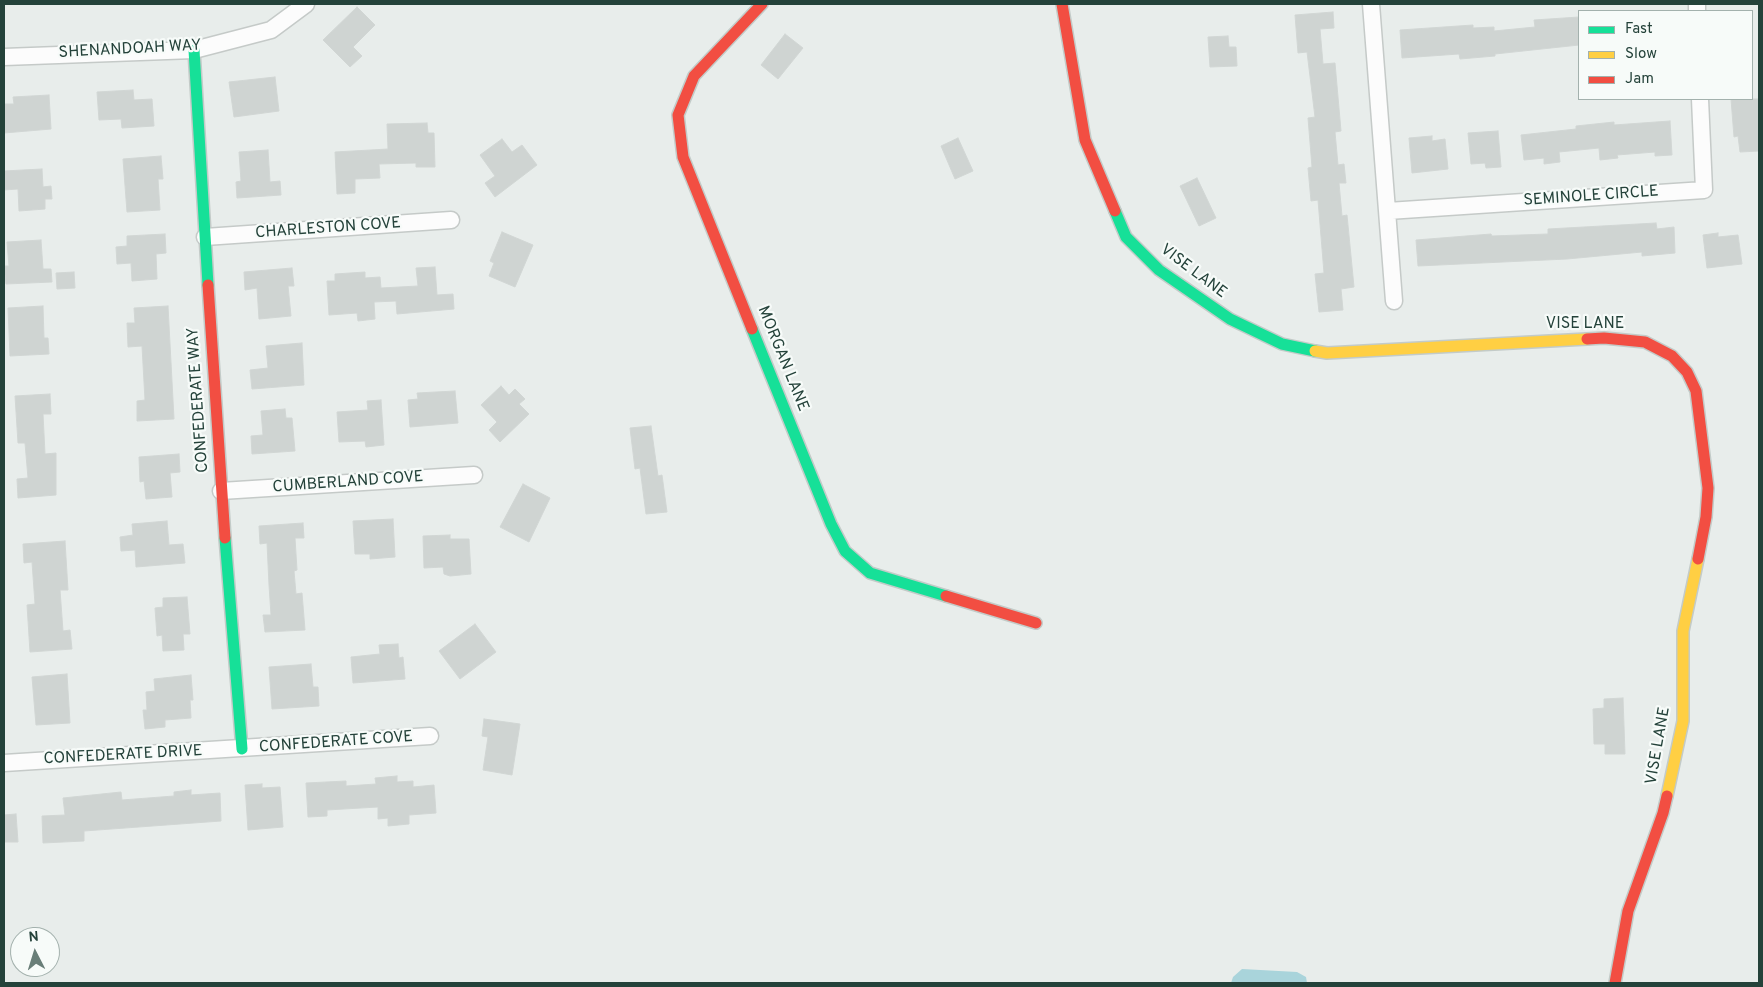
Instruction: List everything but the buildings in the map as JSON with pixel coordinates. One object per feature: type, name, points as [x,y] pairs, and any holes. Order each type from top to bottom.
[{"type":"street","name":"SHENANDOAH WAY","points":[[4,57],[194,50],[271,30],[306,4]]},
{"type":"street","name":"MORGAN LANE","points":[[762,4],[694,76],[678,115],[683,157],[831,524],[845,551],[870,573],[1036,623]]},
{"type":"street","name":"VISE LANE","points":[[1062,4],[1085,140],[1126,237],[1159,270],[1230,319],[1282,344],[1327,353],[1604,338],[1645,342],[1672,356],[1687,372],[1696,391],[1708,488],[1706,517],[1683,631],[1683,722],[1663,813],[1628,911],[1615,983]]},
{"type":"street","points":[[1372,4],[1394,301]]},
{"type":"street","name":"CONFEDERATE WAY","points":[[194,50],[221,491],[242,749]]},
{"type":"street","name":"SEMINOLE CIRCLE","points":[[1388,210],[1704,190],[1700,100]]},
{"type":"street","name":"CHARLESTON COVE","points":[[206,238],[451,220]]},
{"type":"street","name":"CUMBERLAND COVE","points":[[221,491],[474,476]]},
{"type":"street","name":"CONFEDERATE COVE","points":[[242,749],[430,736]]},
{"type":"street","name":"CONFEDERATE DRIVE","points":[[4,763],[242,749]]},
{"type":"water","points":[[1242,969],[1297,972],[1306,977],[1307,983],[1231,983],[1233,977]]},
{"type":"traffic: fast","points":[[194,50],[208,285]]},
{"type":"traffic: fast","points":[[1115,211],[1126,237],[1159,270],[1230,319],[1282,344],[1315,351]]},
{"type":"traffic: fast","points":[[752,329],[831,524],[845,551],[870,573],[946,596]]},
{"type":"traffic: fast","points":[[225,538],[242,749]]},
{"type":"traffic: slow","points":[[1315,351],[1327,353],[1587,339]]},
{"type":"traffic: slow","points":[[1667,796],[1683,721],[1683,631],[1698,559]]},
{"type":"traffic: jam","points":[[752,329],[683,157],[678,115],[694,76],[762,4]]},
{"type":"traffic: jam","points":[[1062,4],[1085,140],[1115,211]]},
{"type":"traffic: jam","points":[[208,285],[225,538]]},
{"type":"traffic: jam","points":[[1587,339],[1604,338],[1645,342],[1672,356],[1687,372],[1696,391],[1708,488],[1706,517],[1698,559]]},
{"type":"traffic: jam","points":[[946,596],[1036,623]]},
{"type":"traffic: jam","points":[[1615,983],[1628,911],[1663,813],[1667,796]]}]
